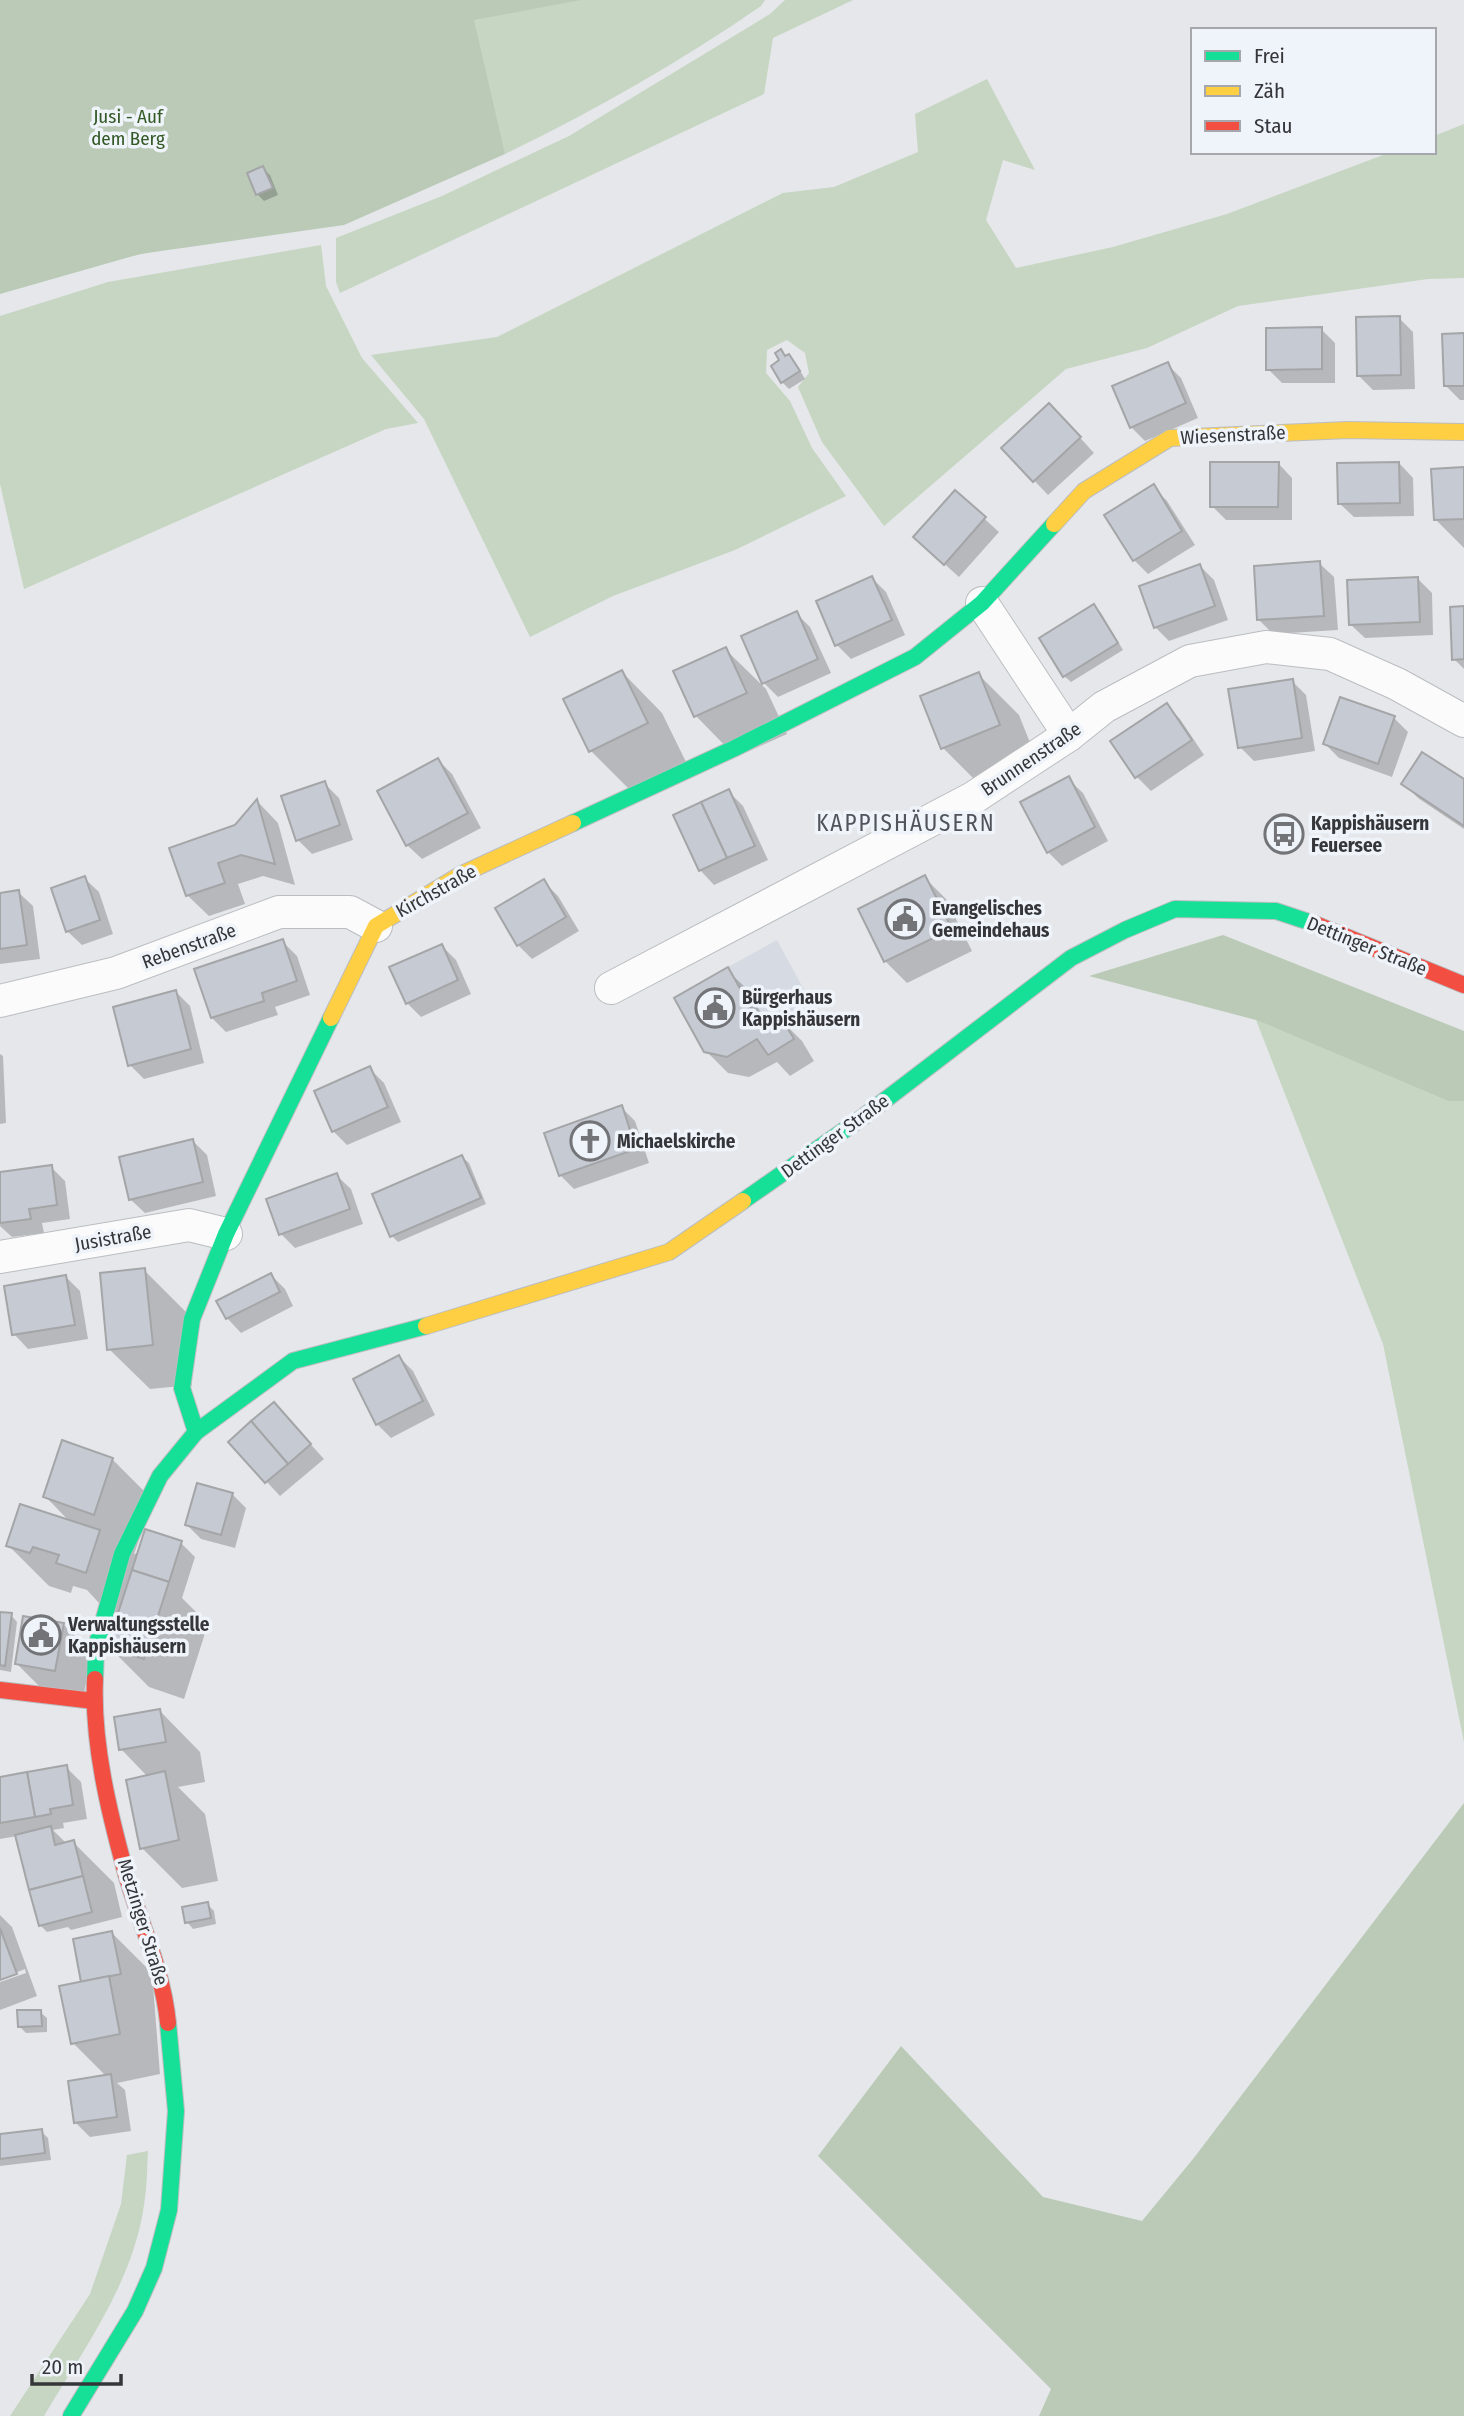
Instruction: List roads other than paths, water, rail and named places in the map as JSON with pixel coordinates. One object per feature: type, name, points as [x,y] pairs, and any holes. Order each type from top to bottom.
[{"type":"street","name":"Wiesenstraße","points":[[982,603],[1084,491],[1170,438],[1348,430],[1464,432]]},
{"type":"street","points":[[982,603],[1069,735]]},
{"type":"street","name":"Kirchstraße","points":[[196,1432],[182,1388],[192,1319],[226,1234],[376,926],[460,875],[735,748],[915,657],[982,603]]},
{"type":"street","name":"Brunnenstraße","points":[[611,988],[973,798],[1069,735],[1104,707],[1190,660],[1266,647],[1330,654],[1397,684],[1464,721]]},
{"type":"street","name":"Dettinger Straße","points":[[196,1432],[293,1361],[473,1313],[669,1252],[863,1117],[1071,958],[1125,930],[1175,909],[1276,911],[1339,932],[1464,985]]},
{"type":"street","name":"Rebenstraße","points":[[0,1001],[116,973],[279,912],[350,912],[376,926]]},
{"type":"street","name":"Jusistraße","points":[[0,1257],[189,1225],[226,1234]]},
{"type":"street","name":"Metzinger Straße","points":[[71,2416],[135,2311],[154,2268],[169,2210],[176,2111],[165,1994],[121,1850],[104,1779],[94,1701],[96,1647],[122,1553],[160,1476],[196,1432]]},
{"type":"street","points":[[0,1690],[94,1701]]},
{"type":"place","name":"Kappishäusern Feuersee","points":[[1284,834]]},
{"type":"place","name":"Evangelisches Gemeindehaus","points":[[905,919]]},
{"type":"place","name":"Bürgerhaus Kappishäusern","points":[[715,1008]]},
{"type":"place","name":"Michaelskirche","points":[[590,1141]]},
{"type":"place","name":"Verwaltungsstelle Kappishäusern","points":[[41,1635]]},
{"type":"district","name":"KAPPISHÄUSERN","points":[[906,823]]},
{"type":"park label","name":"Jusi - Auf dem Berg","points":[[128,127]]}]
